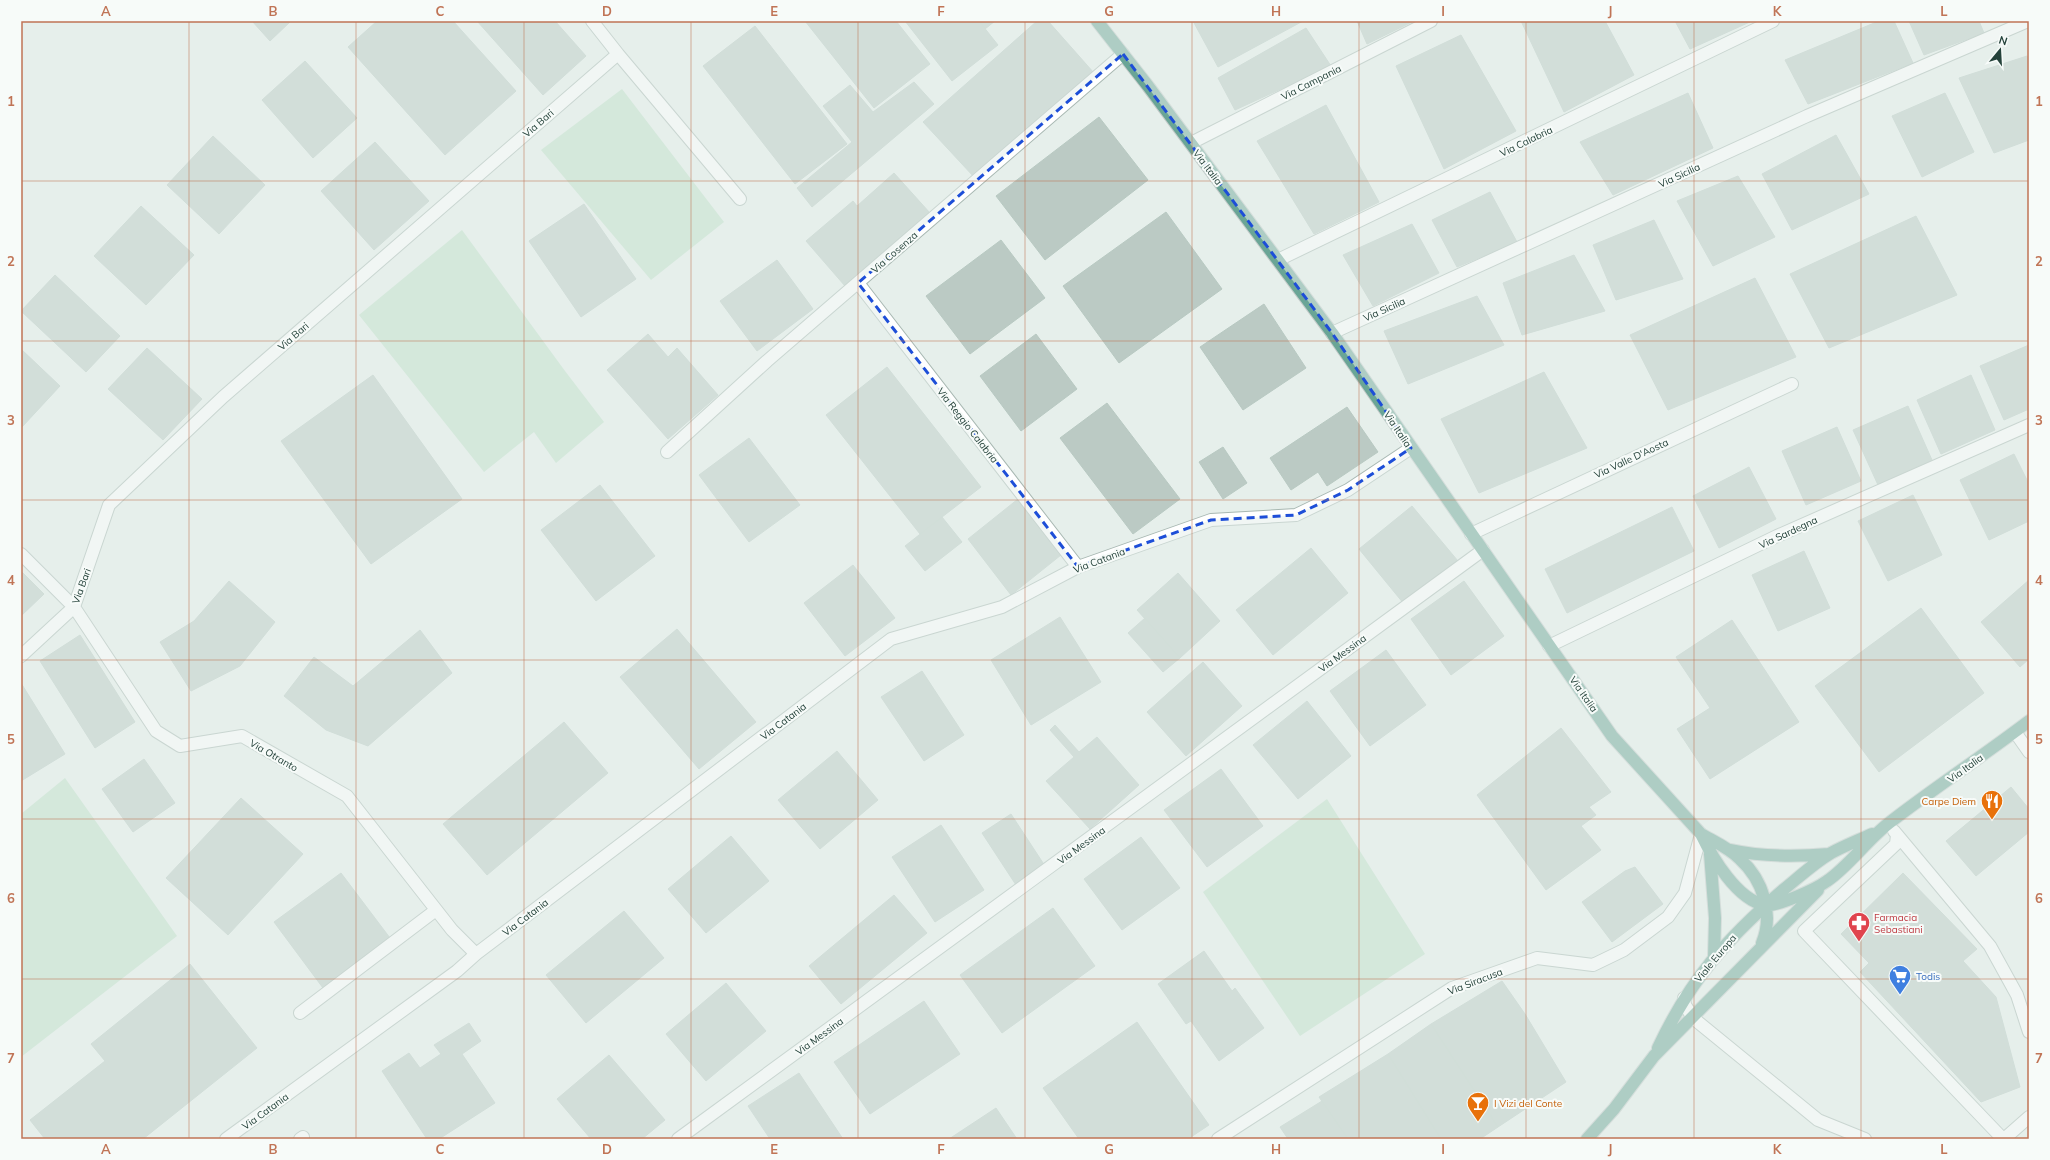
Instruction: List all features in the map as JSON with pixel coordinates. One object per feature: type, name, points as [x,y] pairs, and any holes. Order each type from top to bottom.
[{"type":"main road","name":"Via Italia","points":[[1097,21],[1191,143],[1332,333],[1612,736],[1701,834],[1710,853],[1737,888],[1751,899],[1766,905],[1807,892],[1828,881],[1885,826],[2029,721]]},
{"type":"main road","name":"Via Italia","points":[[1766,905],[1831,854],[1885,826]]},
{"type":"main road","name":"Via Italia","points":[[1701,834],[1728,849],[1741,859],[1756,878],[1766,905]]},
{"type":"main road","name":"Via Italia","points":[[1728,849],[1778,857],[1831,854]]},
{"type":"main road","name":"Via Italia","points":[[1710,853],[1715,918],[1714,956]]},
{"type":"main road","name":"Viale Europa","points":[[1587,1139],[1614,1109],[1654,1056],[1828,881]]},
{"type":"main road","name":"Viale Europa","points":[[1761,947],[1768,924],[1766,905]]},
{"type":"main road","name":"Viale Europa","points":[[1654,1056],[1672,1017],[1714,956],[1766,905]]},
{"type":"street","points":[[592,21],[740,199]]},
{"type":"street","name":"Via Campania","points":[[1191,143],[1431,21]]},
{"type":"street","name":"Via Calabria","points":[[1278,260],[1773,21]]},
{"type":"street","name":"Via Sicilia","points":[[1332,333],[1807,116],[2028,21]]},
{"type":"street","name":"Via Bari","points":[[21,656],[74,607],[109,505],[223,397],[618,54]]},
{"type":"street","name":"Via Cosenza","points":[[667,452],[767,361],[1123,54]]},
{"type":"street","name":"Via Reggio Calabria","points":[[858,283],[1078,567]]},
{"type":"street","name":"Via Valle D'Aosta","points":[[1471,534],[1792,384]]},
{"type":"street","name":"Via Sardegna","points":[[1549,646],[1777,536],[2029,425]]},
{"type":"street","name":"Via Catania","points":[[226,1139],[457,972],[476,954],[891,639],[1002,607],[1078,567],[1211,520],[1296,515],[1348,490],[1411,448]]},
{"type":"street","name":"Via Messina","points":[[678,1139],[1483,550]]},
{"type":"street","name":"Via Otranto","points":[[21,554],[74,607],[156,731],[180,746],[242,736],[347,796],[452,930],[476,954]]},
{"type":"street","points":[[2015,732],[2029,752]]},
{"type":"street","points":[[1885,826],[1896,835],[1990,946],[2017,995],[2029,1032]]},
{"type":"street","name":"Via Siracusa","points":[[1218,1139],[1452,988],[1537,958],[1593,965],[1624,950],[1668,917],[1685,893],[1701,834]]},
{"type":"street","points":[[1896,835],[1896,844],[1804,932],[2004,1139],[2029,1117]]},
{"type":"street","points":[[300,1013],[436,910]]},
{"type":"street","points":[[1684,998],[1685,1005],[1693,1018],[1818,1120],[1865,1139]]},
{"type":"highlighted area","points":[[1123,54],[1332,333],[1411,448],[1348,490],[1296,515],[1211,520],[1078,567],[858,283]]},
{"type":"green space","points":[[622,89],[724,222],[651,280],[541,150]]},
{"type":"green space","points":[[462,230],[604,422],[556,463],[534,432],[484,472],[359,315]]},
{"type":"green space","points":[[65,778],[177,936],[21,1057],[21,814]]},
{"type":"green space","points":[[1327,799],[1425,954],[1300,1036],[1203,892]]},
{"type":"building","points":[[252,21],[291,21],[270,41]]},
{"type":"building","points":[[377,21],[453,21],[516,91],[445,155],[348,47]]},
{"type":"building","points":[[477,21],[555,21],[586,56],[543,95]]},
{"type":"building","points":[[805,21],[896,21],[930,64],[874,108]]},
{"type":"building","points":[[905,21],[979,21],[998,45],[952,81]]},
{"type":"building","points":[[979,21],[995,21],[985,29]]},
{"type":"building","points":[[1037,21],[1048,21],[1094,73],[974,177],[923,122]]},
{"type":"building","points":[[1193,21],[1303,21],[1218,67]]},
{"type":"building","points":[[1357,21],[1414,21],[1367,44]]},
{"type":"building","points":[[1521,21],[1605,21],[1634,75],[1564,112]]},
{"type":"building","points":[[1675,21],[1752,21],[1690,49]]},
{"type":"building","points":[[1879,21],[1894,21],[1913,63],[1808,104],[1785,60]]},
{"type":"building","points":[[1909,21],[1979,21],[1984,33],[1924,55]]},
{"type":"building","points":[[755,26],[847,144],[795,184],[703,66]]},
{"type":"building","points":[[1306,28],[1331,66],[1235,110],[1218,78]]},
{"type":"building","points":[[1461,35],[1516,131],[1444,169],[1396,66]]},
{"type":"building","points":[[2027,56],[2029,60],[2029,140],[1994,153],[1959,78]]},
{"type":"building","points":[[305,61],[357,118],[313,158],[262,100]]},
{"type":"building","points":[[914,82],[934,104],[812,207],[797,188],[852,142],[823,106],[850,85],[873,112]]},
{"type":"building","points":[[1688,93],[1713,148],[1613,195],[1580,142]]},
{"type":"building","points":[[1945,93],[1974,152],[1922,177],[1892,116]]},
{"type":"building","points":[[1326,105],[1379,202],[1314,234],[1257,141]]},
{"type":"building","points":[[1099,117],[1148,180],[1045,260],[996,196]]},
{"type":"building","points":[[1836,135],[1869,194],[1792,230],[1762,174]]},
{"type":"building","points":[[213,136],[265,185],[219,234],[167,185]]},
{"type":"building","points":[[375,142],[429,201],[374,250],[321,191]]},
{"type":"building","points":[[894,173],[930,213],[845,286],[806,241],[853,201],[857,206]]},
{"type":"building","points":[[1738,176],[1775,237],[1713,266],[1677,201]]},
{"type":"building","points":[[1490,192],[1517,242],[1457,267],[1432,220]]},
{"type":"building","points":[[584,204],[636,279],[581,317],[529,241]]},
{"type":"building","points":[[141,206],[194,255],[146,305],[94,256]]},
{"type":"building","points":[[1166,212],[1222,289],[1119,363],[1063,286]]},
{"type":"building","points":[[1916,216],[1957,295],[1829,348],[1790,274]]},
{"type":"building","points":[[1654,220],[1683,279],[1616,300],[1593,245]]},
{"type":"building","points":[[1412,224],[1439,273],[1373,306],[1343,255]]},
{"type":"building","points":[[1001,240],[1045,298],[970,354],[926,296]]},
{"type":"building","points":[[1574,255],[1605,311],[1522,335],[1503,283]]},
{"type":"building","points":[[777,260],[813,309],[757,351],[720,301]]},
{"type":"building","points":[[55,275],[120,336],[86,372],[21,311]]},
{"type":"building","points":[[1755,278],[1796,357],[1668,410],[1630,335]]},
{"type":"building","points":[[1477,296],[1504,345],[1408,384],[1384,331]]},
{"type":"building","points":[[1264,304],[1306,368],[1243,410],[1200,347]]},
{"type":"building","points":[[648,334],[668,357],[677,348],[718,395],[668,439],[607,370]]},
{"type":"building","points":[[1036,334],[1077,389],[1021,431],[980,376]]},
{"type":"building","points":[[2029,345],[2029,409],[2004,420],[1980,366]]},
{"type":"building","points":[[147,348],[202,399],[163,440],[108,389]]},
{"type":"building","points":[[21,349],[60,386],[22,427],[21,426]]},
{"type":"building","points":[[887,367],[981,487],[920,534],[826,415]]},
{"type":"building","points":[[1544,372],[1587,448],[1479,493],[1441,419]]},
{"type":"building","points":[[373,375],[462,499],[371,564],[281,441]]},
{"type":"building","points":[[1971,375],[1995,430],[1941,454],[1917,400]]},
{"type":"building","points":[[1107,403],[1180,499],[1133,534],[1060,438]]},
{"type":"building","points":[[1908,406],[1932,460],[1878,485],[1853,430]]},
{"type":"building","points":[[1347,407],[1378,452],[1327,486],[1318,472],[1291,490],[1270,458]]},
{"type":"building","points":[[1837,427],[1861,481],[1806,505],[1782,451]]},
{"type":"building","points":[[749,438],[800,505],[749,542],[699,475]]},
{"type":"building","points":[[1223,447],[1247,483],[1223,499],[1199,462]]},
{"type":"building","points":[[2014,454],[2029,484],[2029,521],[1989,540],[1960,480]]},
{"type":"building","points":[[1749,467],[1776,519],[1719,548],[1693,496]]},
{"type":"building","points":[[600,485],[655,556],[596,601],[541,530]]},
{"type":"building","points":[[1913,495],[1942,555],[1888,581],[1858,521]]},
{"type":"building","points":[[1018,499],[1061,555],[1011,595],[968,539]]},
{"type":"building","points":[[1412,506],[1458,561],[1404,604],[1359,549]]},
{"type":"building","points":[[1672,507],[1694,551],[1567,613],[1545,569]]},
{"type":"building","points":[[942,517],[962,542],[925,571],[905,546]]},
{"type":"building","points":[[1311,548],[1348,593],[1273,655],[1236,610]]},
{"type":"building","points":[[1804,551],[1830,608],[1778,631],[1752,575]]},
{"type":"building","points":[[853,565],[895,618],[845,656],[804,603]]},
{"type":"building","points":[[21,571],[44,594],[21,616]]},
{"type":"building","points":[[1178,573],[1220,621],[1180,658],[1137,610]]},
{"type":"building","points":[[2029,580],[2029,659],[2020,667],[1981,622]]},
{"type":"building","points":[[229,581],[275,622],[240,666],[191,691],[160,642],[194,621]]},
{"type":"building","points":[[1464,581],[1504,636],[1451,675],[1411,619]]},
{"type":"building","points":[[1921,608],[1984,693],[1879,772],[1815,686]]},
{"type":"building","points":[[1060,617],[1101,682],[1031,725],[991,660]]},
{"type":"building","points":[[1145,618],[1180,658],[1163,672],[1128,633]]},
{"type":"building","points":[[1732,620],[1799,722],[1710,779],[1677,729],[1710,708],[1676,657]]},
{"type":"building","points":[[677,629],[756,722],[699,769],[620,677]]},
{"type":"building","points":[[420,630],[452,673],[368,746],[326,730],[284,696],[314,657],[353,686]]},
{"type":"building","points":[[80,635],[135,722],[95,748],[40,661]]},
{"type":"building","points":[[1386,650],[1426,705],[1370,746],[1330,691]]},
{"type":"building","points":[[1203,662],[1242,706],[1186,756],[1147,712]]},
{"type":"building","points":[[922,671],[964,735],[924,761],[881,697]]},
{"type":"building","points":[[21,683],[65,754],[21,781]]},
{"type":"building","points":[[1307,701],[1351,756],[1298,799],[1253,745]]},
{"type":"building","points":[[564,722],[608,773],[487,875],[443,824]]},
{"type":"building","points":[[1055,725],[1079,752],[1097,737],[1139,785],[1090,829],[1046,781],[1074,757],[1050,730]]},
{"type":"building","points":[[1561,728],[1611,792],[1589,807],[1596,815],[1581,826],[1601,850],[1546,890],[1477,795]]},
{"type":"building","points":[[837,751],[878,800],[820,849],[778,800]]},
{"type":"building","points":[[144,759],[175,803],[133,832],[102,789]]},
{"type":"building","points":[[1221,769],[1263,826],[1207,867],[1164,810]]},
{"type":"building","points":[[2011,787],[2029,809],[2029,832],[1976,876],[1946,841]]},
{"type":"building","points":[[241,798],[303,854],[228,935],[166,878]]},
{"type":"building","points":[[1011,814],[1045,866],[1016,885],[982,833]]},
{"type":"building","points":[[941,825],[984,890],[935,922],[892,857]]},
{"type":"building","points":[[731,836],[769,881],[706,933],[668,889]]},
{"type":"building","points":[[1141,837],[1180,888],[1122,930],[1084,879]]},
{"type":"building","points":[[1635,867],[1663,904],[1612,942],[1582,902],[1625,871]]},
{"type":"building","points":[[341,873],[390,938],[323,988],[274,922]]},
{"type":"building","points":[[1903,873],[1977,949],[1963,961],[1996,997],[2020,1087],[1981,1102],[1860,972],[1869,963],[1841,934]]},
{"type":"building","points":[[894,895],[927,933],[841,1004],[809,966]]},
{"type":"building","points":[[1053,908],[1095,966],[1002,1033],[960,975]]},
{"type":"building","points":[[624,911],[664,958],[586,1023],[546,975]]},
{"type":"building","points":[[1204,951],[1232,991],[1235,988],[1264,1028],[1219,1061],[1191,1021],[1186,1024],[1158,984]]},
{"type":"building","points":[[190,964],[257,1048],[143,1139],[45,1139],[30,1120],[105,1061],[91,1044]]},
{"type":"building","points":[[1502,981],[1525,1014],[1566,1082],[1498,1127],[1431,1024]]},
{"type":"building","points":[[726,983],[766,1031],[706,1081],[666,1034]]},
{"type":"building","points":[[924,1001],[960,1054],[870,1114],[834,1062]]},
{"type":"building","points":[[1137,1022],[1209,1125],[1188,1139],[1079,1139],[1043,1088]]},
{"type":"building","points":[[469,1023],[481,1041],[462,1054],[495,1103],[439,1139],[427,1139],[382,1071],[409,1053],[420,1068],[441,1054],[434,1045]]},
{"type":"building","points":[[1431,1024],[1498,1127],[1480,1139],[1441,1139],[1388,1054]]},
{"type":"building","points":[[1388,1054],[1441,1139],[1348,1139],[1319,1097]]},
{"type":"building","points":[[609,1055],[665,1120],[642,1139],[591,1139],[557,1099]]},
{"type":"building","points":[[799,1073],[843,1139],[770,1139],[748,1106]]},
{"type":"building","points":[[1322,1101],[1348,1139],[1288,1139],[1280,1127]]},
{"type":"building","points":[[996,1108],[1017,1139],[949,1139]]},
{"type":"place","name":"Carpe Diem","points":[[1992,820]]},
{"type":"place","name":"Farmacia Sebastiani","points":[[1859,942]]},
{"type":"place","name":"Todis","points":[[1900,996]]},
{"type":"place","name":"I Vizi del Conte","points":[[1478,1122]]}]
